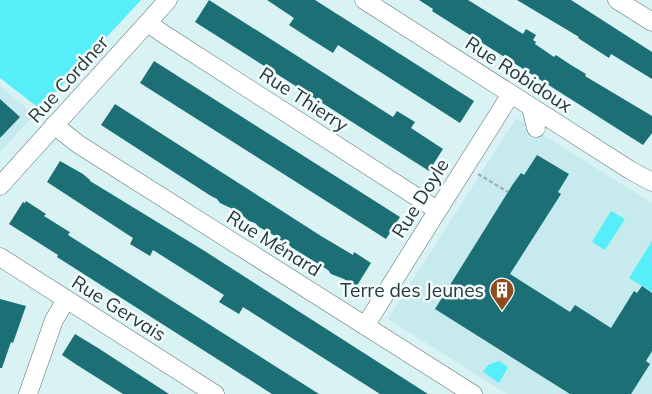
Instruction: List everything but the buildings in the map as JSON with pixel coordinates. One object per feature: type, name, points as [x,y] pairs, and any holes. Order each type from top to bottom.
[{"type":"street","name":"Rue Cordner","points":[[0,186],[168,0]]},
{"type":"street","name":"Rue Robidoux","points":[[364,0],[531,107],[651,180]]},
{"type":"street","points":[[617,0],[652,22]]},
{"type":"street","name":"Rue Thierry","points":[[148,23],[170,39],[438,210]]},
{"type":"street","name":"Rue Doyle","points":[[365,326],[511,94]]},
{"type":"street","points":[[531,107],[536,128]]},
{"type":"street","name":"Rue Ménard","points":[[54,125],[78,144],[473,394]]},
{"type":"street","name":"Rue Gervais","points":[[0,257],[215,394]]},
{"type":"street","points":[[28,394],[56,314],[66,300]]},
{"type":"path","points":[[477,173],[508,192]]},
{"type":"shaded area","points":[[0,0],[141,0],[40,109],[0,78]]},
{"type":"shaded area","points":[[0,85],[34,115],[0,152]]},
{"type":"shaded area","points":[[516,118],[652,203],[652,394],[507,394],[388,319]]},
{"type":"shaded area","points":[[611,211],[625,219],[605,250],[592,242]]},
{"type":"shaded area","points":[[652,241],[652,292],[629,278]]},
{"type":"shaded area","points":[[499,361],[508,367],[499,383],[483,372],[488,365]]},
{"type":"place","name":"Terre des Jeunes","points":[[502,311]]}]
